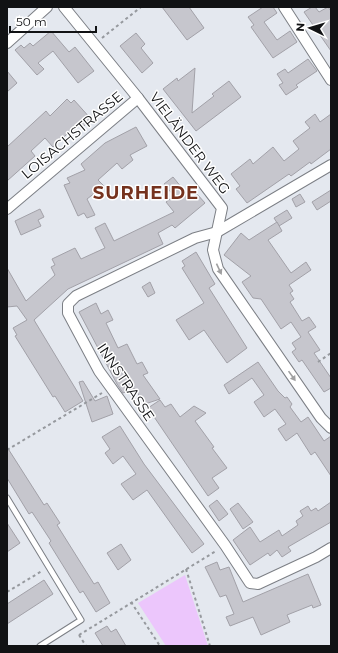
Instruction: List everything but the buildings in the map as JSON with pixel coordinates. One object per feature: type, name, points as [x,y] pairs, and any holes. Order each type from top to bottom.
[{"type":"street","points":[[7,43],[47,7]]},
{"type":"street","name":"VIELÄNDER WEG","points":[[64,7],[138,98],[222,208],[213,250],[218,270],[321,418],[331,428]]},
{"type":"street","points":[[284,7],[331,80]]},
{"type":"street","name":"LOISACHSTRASSE","points":[[7,209],[138,98]]},
{"type":"street","name":"INNSTRASSE","points":[[331,165],[217,232],[188,241],[76,296],[68,304],[68,313],[99,371],[225,545],[250,583],[258,584],[316,557],[331,548]]},
{"type":"lane","points":[[7,498],[81,620],[40,646]]},
{"type":"path","points":[[95,44],[141,7]]},
{"type":"path","points":[[318,362],[331,353]]},
{"type":"path","points":[[7,450],[111,388]]},
{"type":"path","points":[[79,635],[225,545]]},
{"type":"path","points":[[7,592],[49,566]]},
{"type":"path","points":[[186,569],[210,646]]},
{"type":"path","points":[[132,602],[160,646]]},
{"type":"path","points":[[72,625],[86,646]]},
{"type":"shaded area","points":[[185,575],[208,646],[166,646],[138,603]]},
{"type":"district","name":"SURHEIDE","points":[[146,193]]}]
